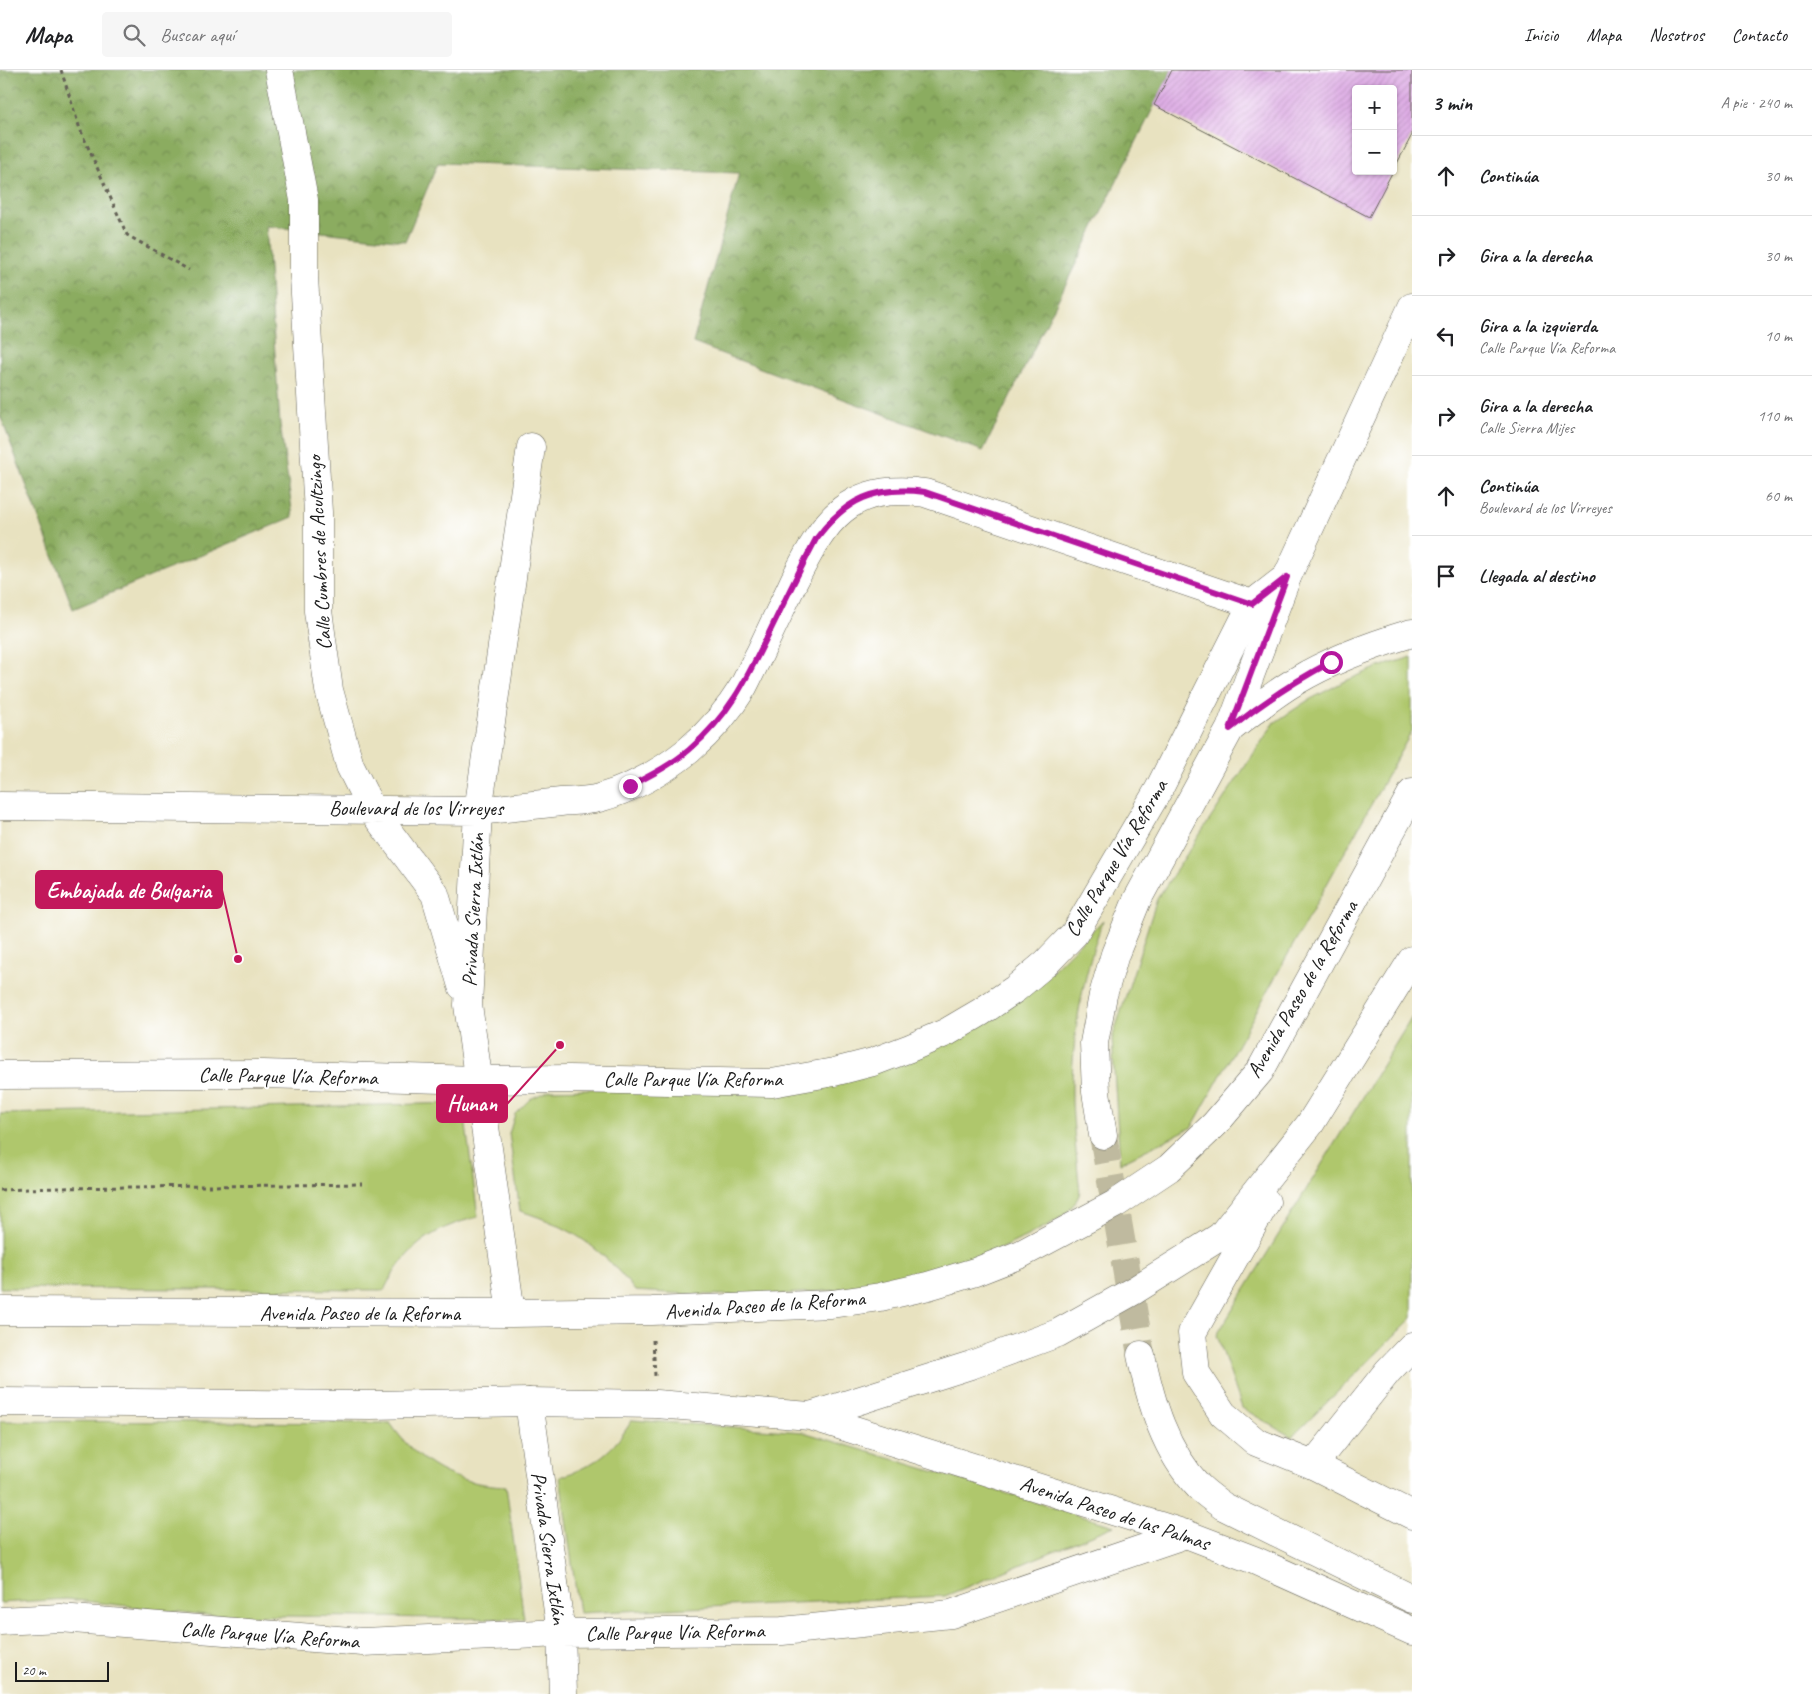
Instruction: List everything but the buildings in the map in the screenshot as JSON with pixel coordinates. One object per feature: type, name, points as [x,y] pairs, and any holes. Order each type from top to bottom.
[{"type":"street","name":"Calle Cumbres de Acultzingo","points":[[280,70],[304,200],[304,277],[318,512],[318,611],[329,690],[350,766],[372,810],[435,894],[468,1005]]},
{"type":"street","points":[[1103,1135],[1096,1092],[1094,1043],[1103,995],[1115,954],[1137,900],[1230,729],[1287,577],[1412,307]]},
{"type":"street","name":"Privada Sierra Ixtlán","points":[[510,1313],[468,1005],[478,811],[531,447]]},
{"type":"street","name":"Boulevard de los Virreyes","points":[[0,806],[478,811],[598,798],[630,786],[661,770],[688,750],[709,731],[727,710],[743,686],[803,564],[816,539],[828,522],[843,509],[867,496],[881,492],[903,490],[925,492],[1252,604]]},
{"type":"street","name":"Calle Parque Vía Reforma","points":[[0,1075],[263,1074],[478,1080],[569,1079],[772,1083],[834,1072],[873,1062],[910,1048],[938,1036],[982,1012],[1015,989],[1074,934],[1159,789],[1252,604],[1287,577]]},
{"type":"street","points":[[1230,729],[1261,704],[1295,681],[1331,662],[1368,647],[1412,634]]},
{"type":"street","name":"Avenida Paseo de la Reforma","points":[[0,1311],[652,1312],[831,1304],[880,1297],[928,1286],[975,1272],[1021,1254],[1115,1204],[1169,1168],[1215,1124],[1260,1070],[1412,793]]},
{"type":"street","points":[[1412,960],[1310,1124],[1192,1333],[1196,1374],[1223,1414],[1256,1442],[1312,1465],[1412,1516]]},
{"type":"street","points":[[0,1402],[371,1405],[529,1402],[656,1404],[810,1416],[971,1365],[1058,1333],[1136,1290],[1221,1236],[1310,1124]]},
{"type":"street","points":[[1312,1465],[1388,1371],[1412,1346]]},
{"type":"street","points":[[1141,1355],[1149,1393],[1162,1430],[1183,1468],[1200,1488],[1223,1506],[1412,1599]]},
{"type":"street","name":"Privada Sierra Ixtlán","points":[[529,1402],[560,1634],[563,1694]]},
{"type":"street","name":"Avenida Paseo de las Palmas","points":[[810,1416],[1186,1534],[1254,1560],[1412,1632]]},
{"type":"street","name":"Calle Parque Vía Reforma","points":[[0,1621],[60,1618],[363,1642],[560,1634],[782,1631],[951,1614],[1186,1534]]},
{"type":"path","points":[[61,70],[80,129],[127,235],[189,270]]},
{"type":"path","points":[[0,1190],[66,1187],[362,1184]]},
{"type":"path","points":[[652,1312],[656,1404]]},
{"type":"green space","points":[[0,70],[1172,70],[983,451],[693,343],[739,173],[438,163],[405,241],[266,226],[280,424],[293,517],[73,609],[0,415]]},
{"type":"green space","points":[[1412,657],[1412,731],[1192,1127],[1120,1163],[1112,1039],[1157,899],[1274,723],[1307,701],[1341,683],[1376,668]]},
{"type":"green space","points":[[1103,920],[1089,964],[1079,1009],[1073,1054],[1072,1101],[1080,1193],[1075,1203],[1063,1215],[1027,1236],[993,1252],[957,1265],[883,1283],[846,1289],[808,1292],[733,1295],[684,1294],[635,1291],[611,1263],[585,1241],[555,1224],[520,1211],[509,1134],[515,1114],[530,1099],[550,1090],[836,1083],[1052,971]]},
{"type":"green space","points":[[1412,1017],[1412,1318],[1292,1437],[1242,1408],[1217,1335]]},
{"type":"green space","points":[[463,1103],[478,1217],[447,1227],[422,1242],[402,1262],[384,1290],[0,1288],[0,1114]]},
{"type":"green space","points":[[632,1420],[803,1432],[1114,1526],[945,1596],[579,1613],[560,1477],[583,1468],[602,1456],[618,1440]]},
{"type":"green space","points":[[0,1421],[390,1423],[413,1451],[440,1470],[454,1477],[470,1481],[506,1486],[524,1619],[206,1615],[67,1599],[0,1603]]},
{"type":"tunnel","points":[[1103,1135],[1141,1355]]},
{"type":"place","name":"Embajada de Bulgaria","points":[[238,959]]},
{"type":"place","name":"Hunan","points":[[560,1045]]},
{"type":"route","points":[[630,786],[661,770],[688,750],[709,731],[727,710],[743,686],[803,564],[816,539],[828,522],[843,509],[860,499],[881,492],[903,490],[925,492],[1252,604],[1287,577],[1230,729],[1261,704],[1295,681],[1331,662]]}]
